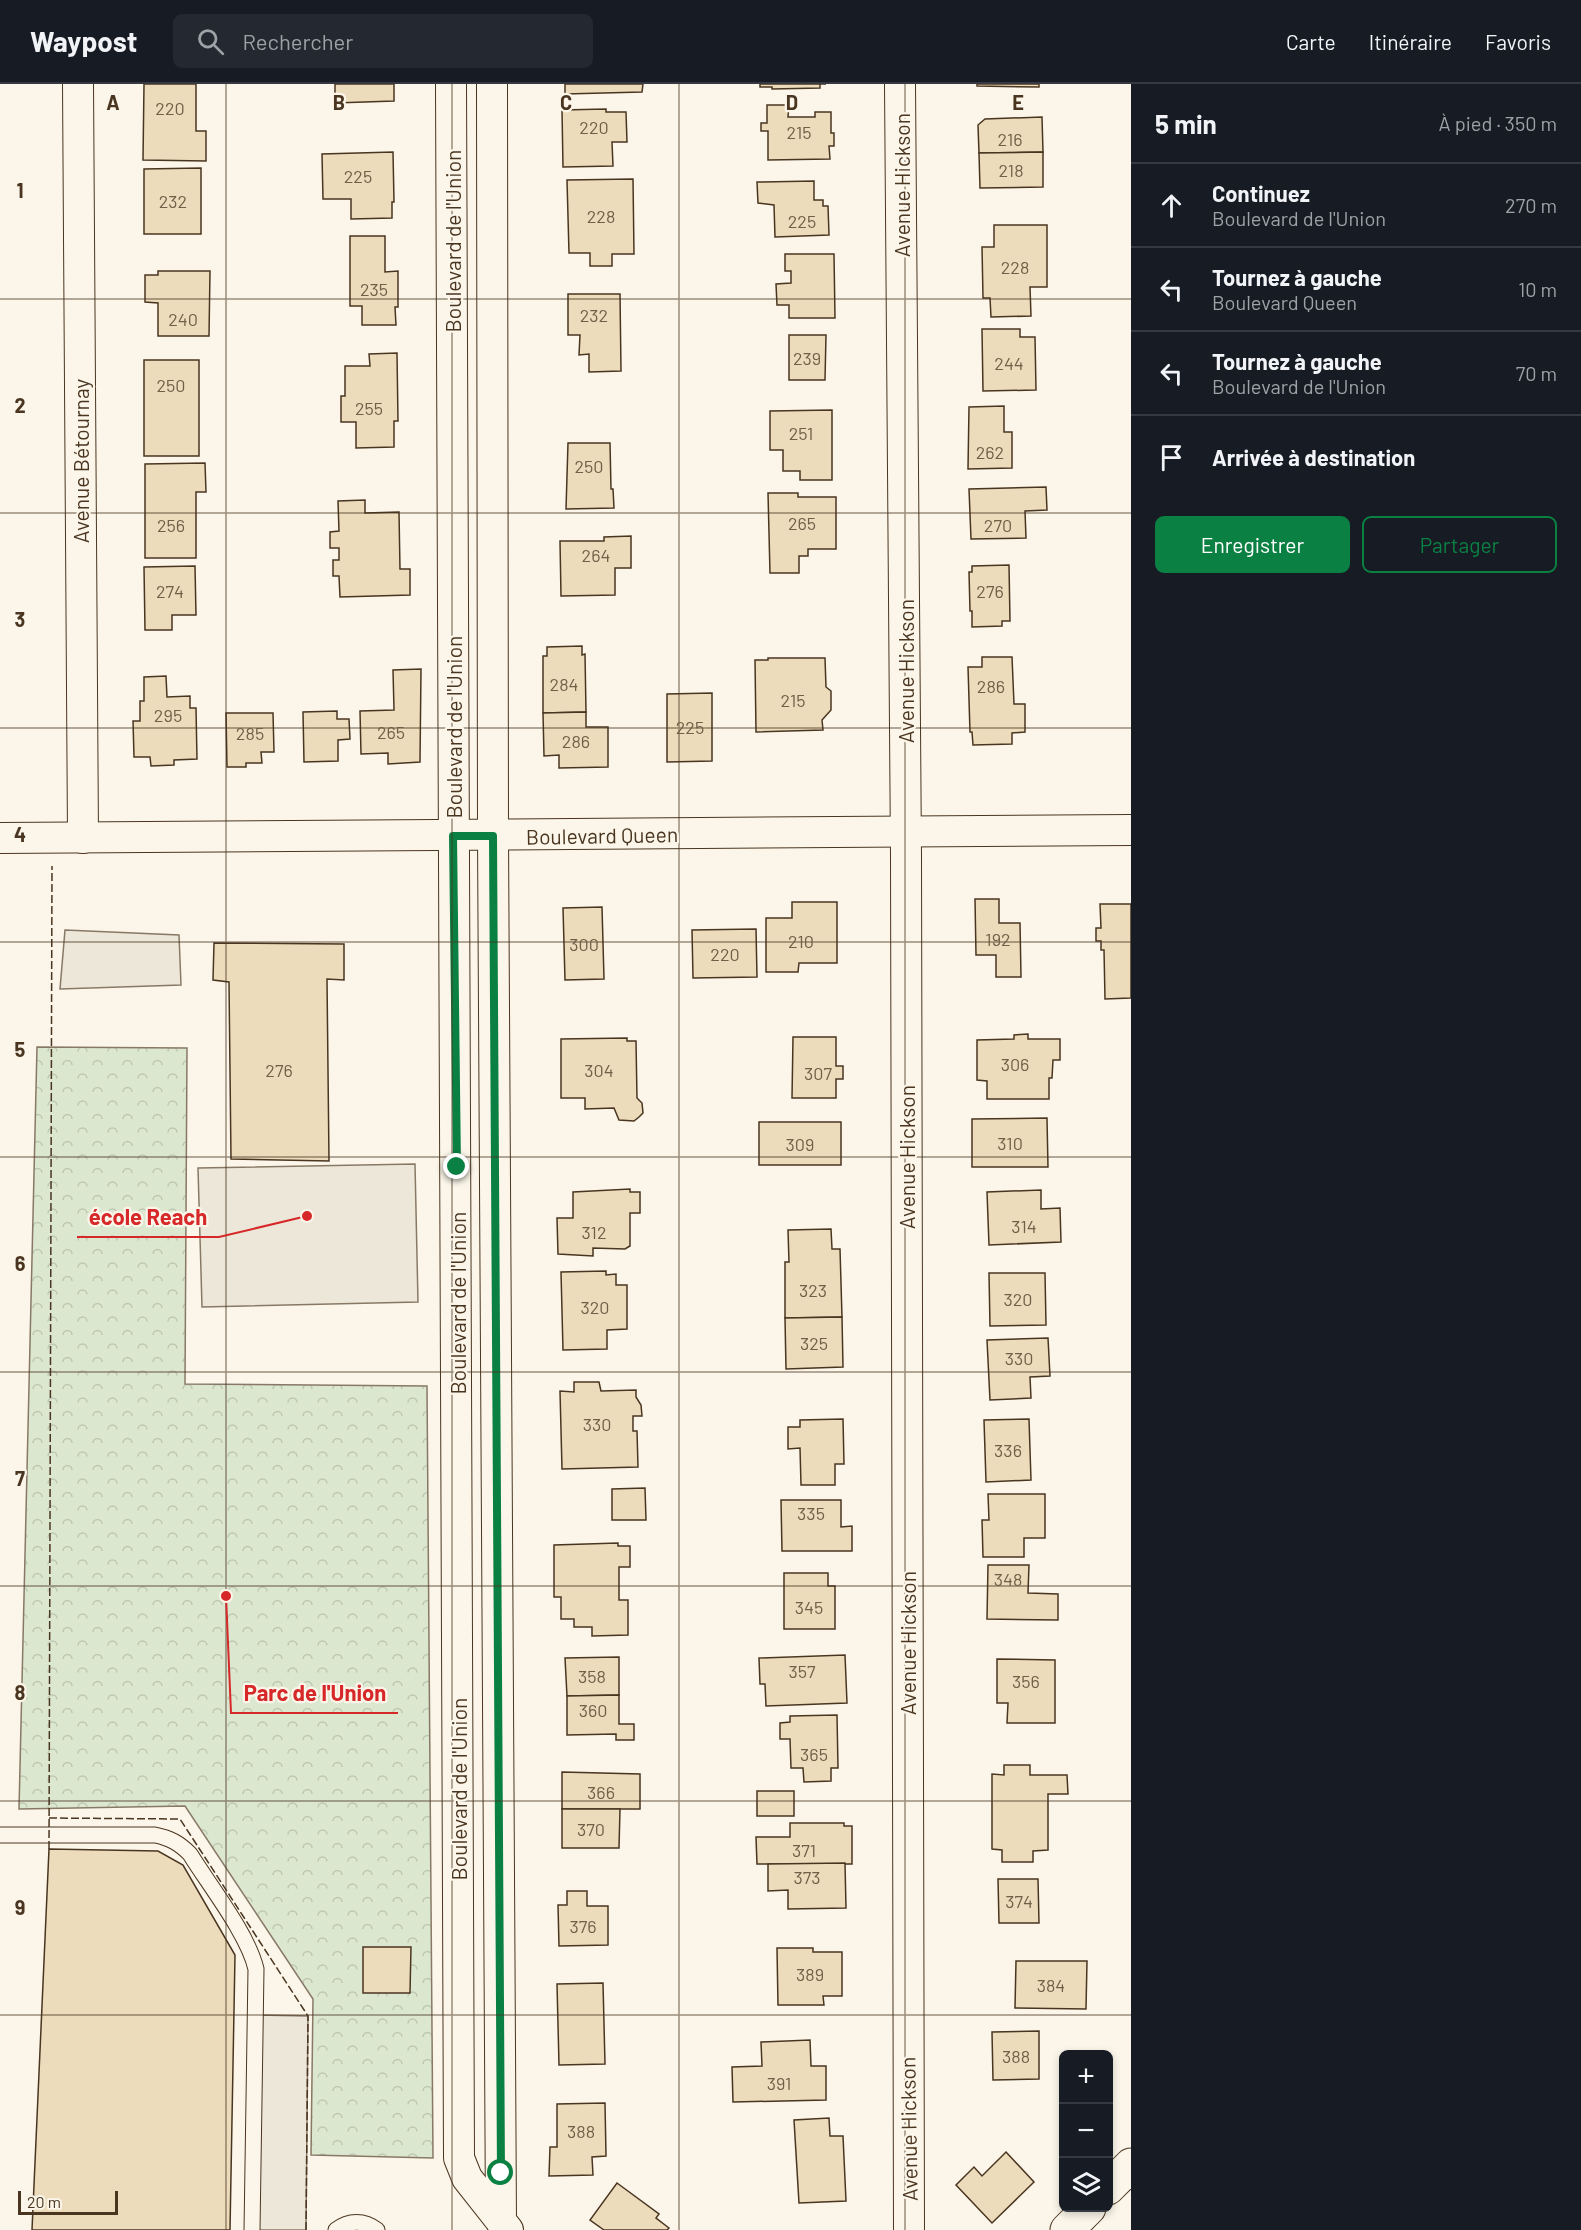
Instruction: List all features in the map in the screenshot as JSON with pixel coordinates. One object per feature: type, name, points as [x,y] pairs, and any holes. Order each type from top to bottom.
[{"type":"street","name":"Avenue Bétournay","points":[[78,84],[83,838]]},
{"type":"street","name":"Boulevard de l'Union","points":[[451,84],[453,836],[457,1167],[459,2158],[467,2178],[505,2226]]},
{"type":"street","name":"Boulevard de l'Union","points":[[492,84],[493,836],[505,2226]]},
{"type":"street","name":"Avenue Hickson","points":[[900,84],[906,832],[909,2230]]},
{"type":"street","name":"Boulevard Queen","points":[[0,838],[1131,830]]},
{"type":"street","points":[[1113,2182],[1131,2165]]},
{"type":"street","points":[[1067,2230],[1085,2212]]},
{"type":"lane","points":[[0,1835],[155,1835],[169,1838],[180,1844],[196,1863],[244,1940],[253,1956],[256,1969],[252,2230]]},
{"type":"lane","points":[[336,2230],[344,2224],[353,2222],[369,2224],[377,2230]]},
{"type":"green space","points":[[37,1047],[187,1048],[185,1384],[427,1386],[433,2158],[311,2155],[313,1999],[185,1806],[19,1809]]},
{"type":"shaded area","points":[[65,930],[179,935],[181,985],[60,989]]},
{"type":"shaded area","points":[[415,1164],[418,1302],[202,1307],[198,1168]]},
{"type":"shaded area","points":[[257,2015],[308,2016],[306,2230],[252,2230]]},
{"type":"building","points":[[144,84],[196,84],[196,131],[206,131],[206,161],[143,160]]},
{"type":"building","points":[[335,84],[394,84],[394,101],[335,103]]},
{"type":"building","points":[[565,84],[643,84],[642,92],[565,94]]},
{"type":"building","points":[[760,84],[820,84],[820,88],[772,89],[772,87],[760,87]]},
{"type":"building","points":[[977,84],[1039,84],[1039,87],[977,86]]},
{"type":"building","points":[[767,105],[789,105],[788,117],[815,117],[815,112],[831,112],[831,133],[834,133],[834,146],[829,146],[830,159],[768,160],[768,131],[761,131],[761,123],[767,123]]},
{"type":"building","points":[[606,109],[606,112],[626,112],[627,142],[612,142],[613,166],[563,167],[562,110]]},
{"type":"building","points":[[1042,117],[1043,152],[979,153],[978,125],[985,119]]},
{"type":"building","points":[[393,152],[392,218],[351,219],[351,199],[323,199],[322,154]]},
{"type":"building","points":[[1043,152],[1043,187],[980,188],[979,153]]},
{"type":"building","points":[[201,168],[201,234],[144,234],[144,169]]},
{"type":"building","points":[[633,179],[634,254],[612,254],[612,266],[590,266],[590,253],[569,253],[567,180]]},
{"type":"building","points":[[814,181],[814,200],[823,200],[823,206],[828,206],[829,235],[775,237],[774,205],[758,203],[757,182]]},
{"type":"building","points":[[994,225],[1047,225],[1047,287],[1030,287],[1031,316],[991,317],[990,298],[983,298],[982,247],[994,247]]},
{"type":"building","points":[[350,236],[385,236],[385,272],[398,271],[396,325],[362,325],[362,306],[350,306]]},
{"type":"building","points":[[785,254],[834,254],[835,318],[789,318],[789,305],[777,305],[776,284],[791,283],[791,271],[785,271]]},
{"type":"building","points":[[158,271],[210,271],[209,336],[158,336],[158,303],[145,302],[145,275],[158,275]]},
{"type":"building","points":[[568,294],[620,294],[621,371],[589,372],[589,354],[579,355],[580,335],[568,335]]},
{"type":"building","points":[[982,329],[1020,329],[1020,337],[1035,337],[1036,390],[983,391]]},
{"type":"building","points":[[789,335],[826,335],[825,380],[789,380]]},
{"type":"building","points":[[397,353],[398,421],[394,421],[394,447],[356,448],[356,422],[341,422],[341,396],[345,396],[345,366],[370,366],[369,354]]},
{"type":"building","points":[[144,360],[199,360],[199,456],[144,456]]},
{"type":"building","points":[[1004,406],[1004,432],[1012,432],[1012,468],[968,469],[969,407]]},
{"type":"building","points":[[832,410],[832,480],[800,480],[800,471],[783,471],[783,450],[770,450],[770,411]]},
{"type":"building","points":[[568,443],[610,443],[611,489],[613,489],[614,508],[566,509]]},
{"type":"building","points":[[205,463],[206,492],[196,492],[196,558],[145,558],[145,464]]},
{"type":"building","points":[[1046,487],[1047,510],[1025,511],[1026,538],[971,539],[969,489]]},
{"type":"building","points":[[768,493],[798,493],[798,497],[836,497],[836,549],[808,549],[808,556],[799,556],[799,573],[770,573]]},
{"type":"building","points":[[365,500],[365,513],[399,512],[400,569],[410,569],[410,595],[340,597],[339,576],[333,576],[333,560],[339,560],[339,548],[330,548],[330,532],[339,531],[338,501]]},
{"type":"building","points":[[631,536],[631,568],[615,568],[615,595],[561,596],[560,541],[604,541],[604,537]]},
{"type":"building","points":[[1009,565],[1010,621],[1002,621],[1002,626],[972,627],[969,572],[972,572],[972,566]]},
{"type":"building","points":[[195,566],[196,615],[172,615],[172,630],[145,630],[144,567]]},
{"type":"building","points":[[582,646],[582,655],[585,654],[586,712],[543,713],[543,656],[547,656],[547,647]]},
{"type":"building","points":[[982,657],[1012,657],[1014,704],[1025,704],[1025,732],[1012,733],[1012,744],[973,745],[972,732],[970,732],[968,667],[982,667]]},
{"type":"building","points":[[768,658],[825,658],[826,687],[831,691],[831,710],[822,720],[823,730],[756,732],[755,660],[768,660]]},
{"type":"building","points":[[421,669],[420,762],[388,764],[388,753],[361,754],[360,711],[394,710],[393,670]]},
{"type":"building","points":[[166,676],[167,697],[190,696],[190,708],[196,708],[197,759],[174,760],[174,765],[151,766],[150,757],[134,757],[133,721],[140,721],[140,701],[144,701],[144,677]]},
{"type":"building","points":[[712,693],[712,761],[667,762],[667,694]]},
{"type":"building","points":[[337,711],[337,719],[349,719],[350,739],[338,740],[338,761],[304,762],[303,712]]},
{"type":"building","points":[[586,712],[586,727],[608,727],[608,767],[559,768],[559,755],[544,756],[543,713]]},
{"type":"building","points":[[226,713],[273,713],[274,752],[261,752],[262,763],[246,763],[246,767],[227,767]]},
{"type":"building","points":[[975,899],[999,899],[999,923],[1020,923],[1021,977],[996,977],[996,955],[976,955]]},
{"type":"building","points":[[792,902],[837,902],[837,963],[799,963],[798,972],[766,972],[766,918],[792,918]]},
{"type":"building","points":[[1100,904],[1131,904],[1131,998],[1105,999],[1104,950],[1101,950],[1101,941],[1096,941],[1096,928],[1101,928]]},
{"type":"building","points":[[602,907],[604,979],[565,980],[563,908]]},
{"type":"building","points":[[756,929],[757,977],[693,978],[692,930]]},
{"type":"building","points":[[214,943],[344,944],[344,980],[327,979],[329,1161],[231,1159],[229,982],[213,980]]},
{"type":"building","points":[[1028,1034],[1028,1039],[1060,1039],[1060,1060],[1053,1060],[1052,1078],[1049,1078],[1049,1099],[987,1099],[987,1081],[977,1080],[977,1040],[1014,1039],[1014,1035]]},
{"type":"building","points":[[793,1037],[836,1037],[836,1066],[843,1066],[843,1079],[836,1079],[836,1098],[792,1098]]},
{"type":"building","points":[[627,1038],[627,1041],[636,1041],[637,1098],[642,1103],[643,1113],[639,1117],[634,1121],[619,1120],[614,1108],[585,1109],[585,1098],[561,1098],[561,1039]]},
{"type":"building","points":[[1047,1118],[1048,1167],[972,1167],[972,1119]]},
{"type":"building","points":[[759,1122],[841,1122],[841,1165],[759,1165]]},
{"type":"building","points":[[630,1189],[630,1192],[640,1192],[640,1213],[630,1213],[630,1246],[625,1249],[593,1248],[593,1256],[558,1254],[557,1218],[573,1218],[573,1192]]},
{"type":"building","points":[[1041,1190],[1041,1209],[1060,1208],[1061,1242],[989,1245],[987,1192]]},
{"type":"building","points":[[831,1229],[832,1249],[840,1249],[842,1317],[785,1318],[785,1262],[789,1262],[788,1230]]},
{"type":"building","points":[[606,1271],[606,1275],[616,1274],[616,1285],[627,1285],[627,1329],[607,1330],[607,1349],[563,1350],[561,1272]]},
{"type":"building","points":[[989,1273],[1045,1273],[1046,1325],[990,1326]]},
{"type":"building","points":[[842,1317],[843,1367],[786,1369],[785,1318]]},
{"type":"building","points":[[1048,1338],[1050,1376],[1030,1377],[1031,1398],[990,1400],[987,1340]]},
{"type":"building","points":[[574,1382],[599,1382],[601,1391],[636,1390],[642,1416],[633,1416],[633,1431],[637,1431],[638,1467],[562,1469],[560,1391],[574,1392]]},
{"type":"building","points":[[843,1419],[844,1464],[835,1464],[835,1485],[801,1485],[800,1448],[788,1449],[788,1427],[800,1427],[800,1420]]},
{"type":"building","points":[[1029,1419],[1031,1480],[986,1482],[984,1420]]},
{"type":"building","points":[[645,1488],[646,1520],[612,1520],[612,1489]]},
{"type":"building","points":[[988,1494],[1045,1494],[1045,1538],[1024,1538],[1024,1557],[983,1557],[982,1520],[989,1520]]},
{"type":"building","points":[[781,1500],[841,1500],[841,1527],[852,1526],[852,1551],[782,1551]]},
{"type":"building","points":[[618,1543],[618,1546],[630,1546],[630,1567],[619,1567],[619,1600],[628,1600],[628,1635],[592,1636],[592,1627],[574,1627],[574,1619],[561,1619],[561,1597],[554,1597],[554,1545]]},
{"type":"building","points":[[988,1565],[1029,1565],[1028,1593],[1058,1594],[1058,1620],[987,1619]]},
{"type":"building","points":[[784,1573],[828,1573],[828,1586],[835,1586],[835,1629],[784,1629]]},
{"type":"building","points":[[845,1655],[847,1703],[766,1706],[765,1684],[760,1684],[759,1658]]},
{"type":"building","points":[[619,1657],[619,1695],[567,1696],[565,1658]]},
{"type":"building","points":[[997,1659],[1055,1660],[1055,1723],[1007,1723],[1008,1703],[997,1703]]},
{"type":"building","points":[[619,1695],[619,1724],[634,1724],[634,1740],[616,1740],[616,1734],[567,1735],[567,1696]]},
{"type":"building","points":[[837,1715],[838,1768],[831,1768],[831,1781],[804,1782],[803,1768],[791,1768],[790,1739],[780,1739],[780,1723],[790,1722],[790,1716]]},
{"type":"building","points":[[1004,1765],[1030,1765],[1030,1775],[1067,1775],[1068,1794],[1048,1794],[1048,1850],[1033,1851],[1033,1862],[1002,1862],[1002,1850],[992,1849],[992,1774],[1004,1775]]},
{"type":"building","points":[[562,1772],[640,1774],[640,1809],[562,1809]]},
{"type":"building","points":[[757,1791],[794,1791],[794,1816],[757,1816]]},
{"type":"building","points":[[562,1809],[620,1809],[619,1848],[562,1848]]},
{"type":"building","points":[[790,1823],[844,1823],[844,1826],[852,1826],[852,1864],[757,1864],[756,1837],[790,1837]]},
{"type":"building","points":[[49,1849],[158,1851],[183,1865],[235,1955],[230,2230],[32,2230]]},
{"type":"building","points":[[845,1863],[846,1908],[788,1909],[788,1890],[768,1891],[768,1864]]},
{"type":"building","points":[[998,1879],[1038,1879],[1039,1923],[999,1923]]},
{"type":"building","points":[[567,1891],[587,1891],[587,1906],[608,1906],[608,1945],[559,1946],[558,1905],[567,1905]]},
{"type":"building","points":[[363,1947],[411,1947],[410,1993],[363,1993]]},
{"type":"building","points":[[777,1948],[813,1948],[813,1952],[842,1952],[842,1996],[823,1996],[824,2005],[778,2005]]},
{"type":"building","points":[[1016,1961],[1087,1961],[1086,2009],[1015,2008]]},
{"type":"building","points":[[603,1983],[605,2064],[559,2065],[557,1984]]},
{"type":"building","points":[[1039,2031],[1039,2079],[993,2080],[992,2032]]},
{"type":"building","points":[[810,2040],[811,2066],[826,2066],[826,2100],[733,2102],[732,2067],[762,2066],[761,2042]]},
{"type":"building","points":[[605,2103],[606,2156],[592,2157],[593,2175],[549,2176],[550,2147],[557,2147],[557,2104]]},
{"type":"building","points":[[829,2118],[830,2136],[843,2136],[846,2201],[799,2203],[794,2120]]},
{"type":"building","points":[[1006,2152],[1034,2182],[992,2223],[956,2185],[974,2167],[982,2176]]},
{"type":"building","points":[[617,2183],[659,2214],[656,2218],[669,2228],[667,2230],[604,2230],[590,2220]]},
{"type":"fence","points":[[49,1849],[52,866]]},
{"type":"fence","points":[[49,1818],[180,1819],[308,2016],[306,2230]]},
{"type":"place","name":"école Reach","points":[[307,1216]]},
{"type":"place","name":"Parc de l'Union","points":[[226,1596]]},
{"type":"route","points":[[457,1167],[453,836],[493,836],[501,2173]]}]
